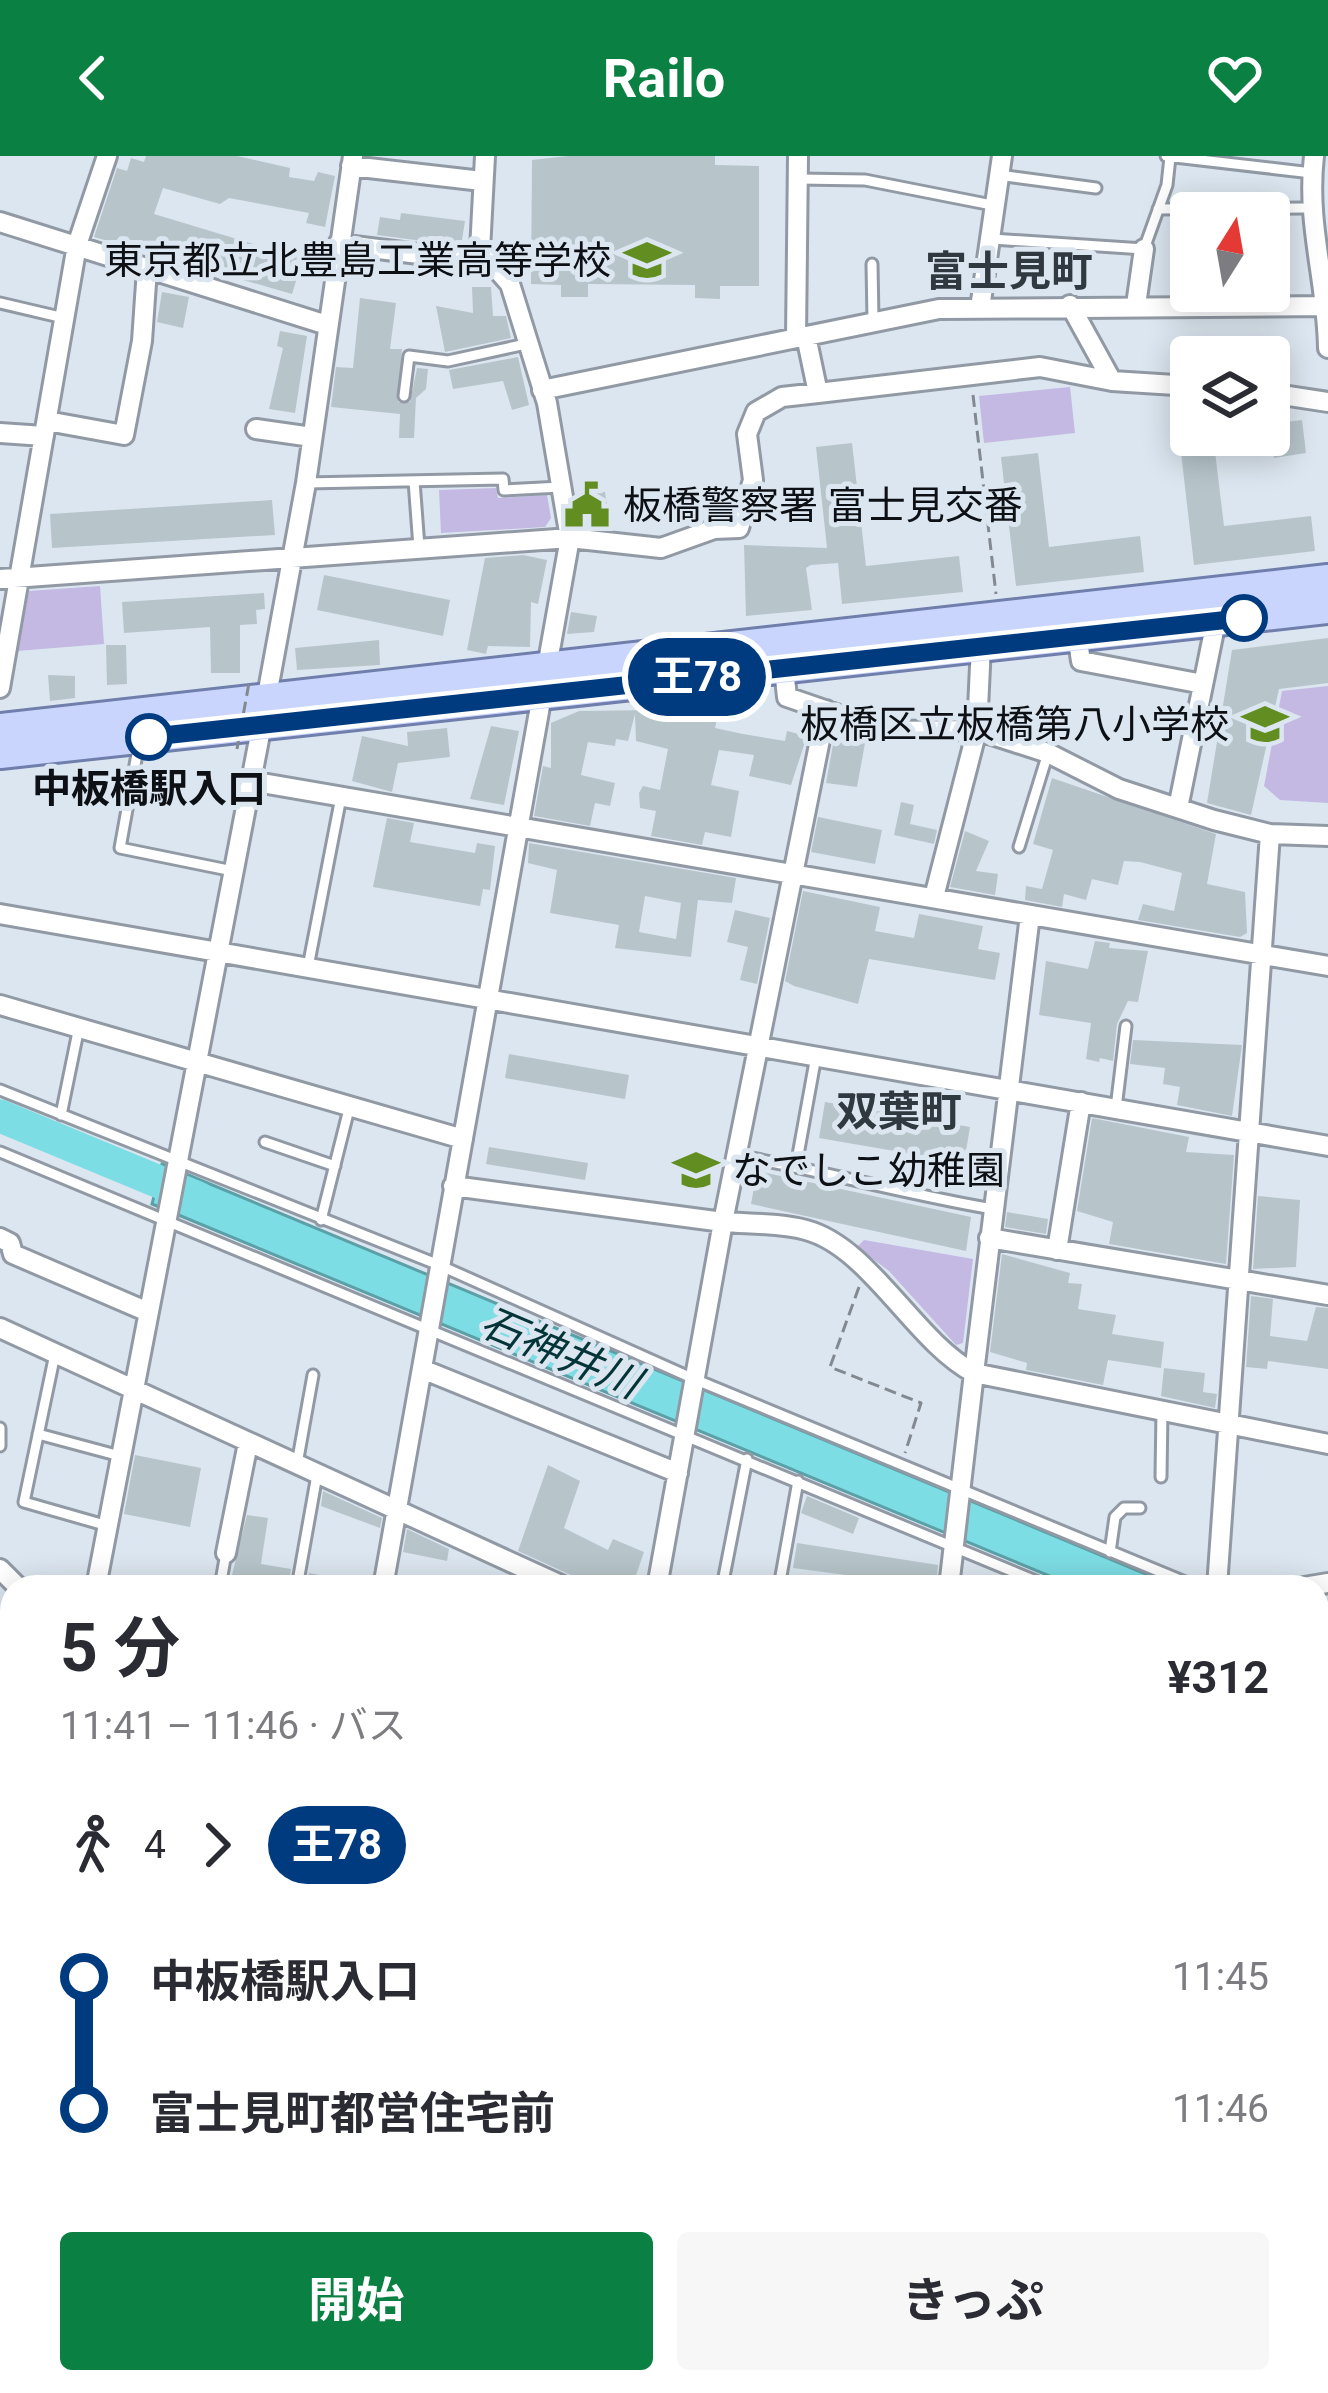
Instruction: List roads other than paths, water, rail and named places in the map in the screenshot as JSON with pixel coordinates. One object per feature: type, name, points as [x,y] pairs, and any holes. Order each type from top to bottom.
[{"type":"main road","points":[[543,681],[1328,580]]},
{"type":"main road","points":[[0,730],[259,703],[543,681],[784,669],[1328,608]]},
{"type":"main road","points":[[0,753],[140,738],[259,703]]},
{"type":"street","points":[[0,688],[10,579],[46,429],[77,245],[107,156]]},
{"type":"street","points":[[385,1575],[570,538],[542,390],[510,284],[480,250],[485,156]]},
{"type":"street","points":[[798,156],[801,337],[818,393]]},
{"type":"street","points":[[98,1575],[250,781],[259,703],[306,482],[352,161],[482,181]]},
{"type":"street","points":[[1313,164],[1308,208],[1328,306],[1328,348]]},
{"type":"street","points":[[980,308],[1000,165]]},
{"type":"street","points":[[0,222],[327,325]]},
{"type":"street","points":[[338,244],[491,263]]},
{"type":"street","points":[[1136,304],[1144,249]]},
{"type":"street","points":[[0,433],[46,429],[124,434],[142,341],[147,269]]},
{"type":"street","points":[[1070,305],[1112,381]]},
{"type":"street","points":[[542,390],[873,320],[980,308],[1328,306]]},
{"type":"street","points":[[10,579],[570,538],[661,548],[715,529],[739,528],[753,480],[747,434],[756,412],[782,397],[1040,367],[1112,381],[1170,385]]},
{"type":"street","points":[[1290,396],[1328,401]]},
{"type":"street","points":[[256,429],[312,437]]},
{"type":"street","points":[[1178,808],[1216,621]]},
{"type":"street","points":[[1077,635],[1081,661],[1203,684]]},
{"type":"street","points":[[934,897],[977,730],[981,644]]},
{"type":"street","points":[[784,669],[787,698],[886,731],[977,730],[1048,753],[1119,789],[1178,808],[1270,834],[1328,836]]},
{"type":"street","points":[[659,1575],[723,1222],[826,710]]},
{"type":"street","points":[[250,781],[1328,966]]},
{"type":"street","points":[[1218,1575],[1270,834]]},
{"type":"street","points":[[0,914],[1328,1146]]},
{"type":"street","points":[[951,1575],[1030,915]]},
{"type":"street","points":[[0,1005],[463,1138]]},
{"type":"street","points":[[1057,1250],[1081,1102]]},
{"type":"street","points":[[453,1186],[809,1230],[866,1269],[950,1360],[974,1373],[1328,1444]]},
{"type":"street","points":[[0,1238],[10,1243],[13,1254],[148,1312]]},
{"type":"street","points":[[989,1238],[1328,1295]]},
{"type":"street","points":[[0,1328],[538,1575]]},
{"type":"street","points":[[422,1369],[678,1473]]},
{"type":"street","points":[[226,1553],[248,1443]]},
{"type":"lane","points":[[987,238],[1144,249],[1168,156],[1313,164]]},
{"type":"lane","points":[[1000,165],[1096,188]]},
{"type":"lane","points":[[798,179],[866,180],[992,205]]},
{"type":"lane","points":[[1158,209],[1308,208]]},
{"type":"lane","points":[[872,264],[873,320]]},
{"type":"lane","points":[[0,303],[64,318]]},
{"type":"lane","points":[[404,397],[409,356],[448,361],[526,344]]},
{"type":"lane","points":[[306,482],[503,479],[504,490],[564,487]]},
{"type":"lane","points":[[414,481],[419,549]]},
{"type":"lane","points":[[140,738],[120,848],[232,871]]},
{"type":"lane","points":[[1019,847],[1048,753]]},
{"type":"lane","points":[[308,967],[341,797]]},
{"type":"lane","points":[[1117,1108],[1126,1026]]},
{"type":"lane","points":[[61,1115],[79,1027]]},
{"type":"lane","points":[[796,1166],[816,1056]]},
{"type":"lane","points":[[0,1090],[176,1166],[439,1265],[694,1379],[1168,1575]]},
{"type":"lane","points":[[321,1220],[350,1106]]},
{"type":"lane","points":[[265,1142],[334,1166]]},
{"type":"lane","points":[[0,1152],[429,1332],[686,1432],[1020,1575]]},
{"type":"lane","points":[[736,1155],[841,1174],[870,1188],[993,1209]]},
{"type":"lane","points":[[55,1354],[24,1502],[108,1526]]},
{"type":"lane","points":[[296,1466],[314,1375]]},
{"type":"lane","points":[[1161,1477],[1162,1410]]},
{"type":"lane","points":[[0,1428],[0,1447]]},
{"type":"lane","points":[[38,1434],[122,1456]]},
{"type":"lane","points":[[724,1575],[748,1459]]},
{"type":"lane","points":[[299,1575],[317,1475]]},
{"type":"lane","points":[[781,1575],[798,1481]]},
{"type":"lane","points":[[1110,1552],[1115,1517],[1124,1508],[1140,1508]]},
{"type":"lane","points":[[222,1575],[226,1553]]},
{"type":"water","points":[[162,1164],[1148,1575],[1047,1575],[152,1204]]},
{"type":"waterway","name":"石神井川","points":[[0,1116],[198,1198]]},
{"type":"place","name":"東京都立北豊島工業高等学校","points":[[647,260]]},
{"type":"place","name":"板橋警察署 富士見交番","points":[[587,505]]},
{"type":"place","name":"板橋区立板橋第八小学校","points":[[1265,724]]},
{"type":"place","name":"中板橋駅入口","points":[[149,737]]},
{"type":"place","name":"なでしこ幼稚園","points":[[696,1170]]},
{"type":"district","name":"富士見町","points":[[1009,271]]},
{"type":"district","name":"双葉町","points":[[899,1111]]}]
